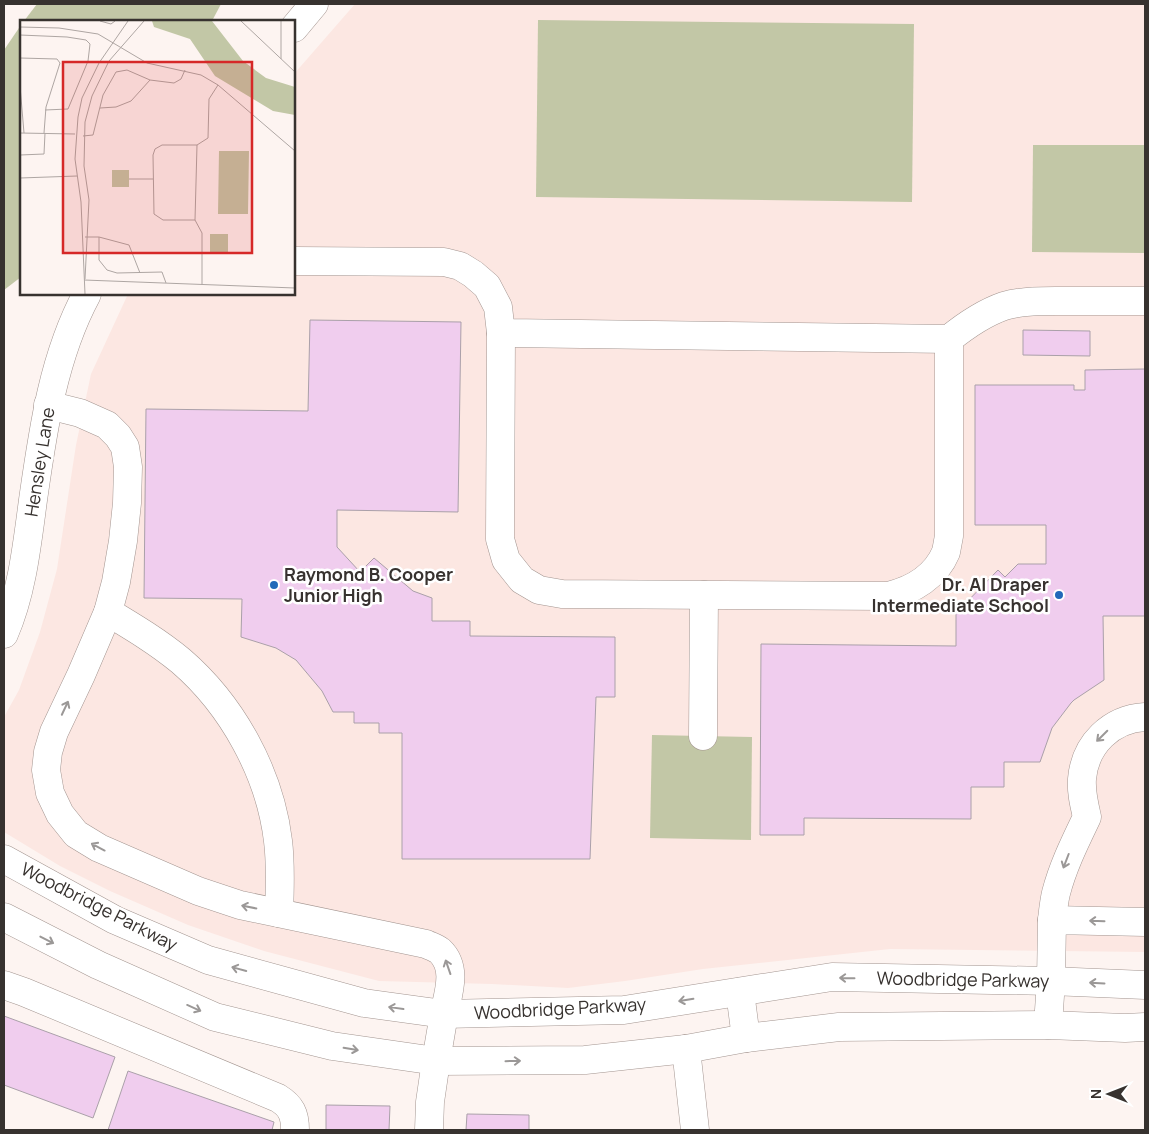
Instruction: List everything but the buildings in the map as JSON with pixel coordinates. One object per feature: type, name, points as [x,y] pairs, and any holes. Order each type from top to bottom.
[{"type":"main road","points":[[295,27],[314,4]]},
{"type":"main road","points":[[295,261],[444,262],[460,266],[487,286],[498,306],[501,333],[500,539],[506,560],[522,580],[539,590],[562,594],[888,596],[901,593],[915,586],[938,565],[946,551],[949,536],[949,340]]},
{"type":"main road","name":"Hensley Lane","points":[[4,634],[21,578],[48,405],[62,354],[79,309],[86,295]]},
{"type":"main road","points":[[501,333],[949,340],[962,328],[976,320],[1005,306],[1017,303],[1042,301],[1145,301]]},
{"type":"main road","points":[[48,405],[80,413],[107,425],[118,436],[125,447],[128,467],[123,541],[116,582],[108,612],[54,732],[48,752],[46,770],[50,793],[60,814],[76,834],[99,848],[198,891],[240,905],[426,944],[439,951],[448,961],[451,974],[430,1102],[429,1130]]},
{"type":"main road","points":[[703,736],[704,595]]},
{"type":"main road","points":[[108,612],[140,631],[180,660],[213,693],[238,727],[259,770],[273,816],[280,860],[279,913]]},
{"type":"main road","points":[[1048,1025],[1052,920],[1062,873],[1072,846],[1087,817],[1082,779],[1086,762],[1090,750],[1110,728],[1124,721],[1145,716]]},
{"type":"main road","name":"Woodbridge Parkway","points":[[4,859],[115,920],[208,960],[364,1003],[444,1014],[624,1010],[832,977],[1051,981],[1145,985]]},
{"type":"main road","points":[[4,917],[98,965],[215,1017],[332,1046],[436,1062],[585,1060],[839,1027],[1048,1025],[1145,1027]]},
{"type":"main road","points":[[1052,920],[1145,922]]},
{"type":"main road","points":[[4,986],[24,992],[278,1098],[290,1108],[293,1115],[294,1130]]},
{"type":"main road","points":[[740,992],[746,1038]]},
{"type":"main road","points":[[686,1048],[695,1130]]},
{"type":"shaded area","points":[[355,4],[1145,4],[1145,952],[890,949],[703,969],[568,988],[379,981],[264,951],[188,925],[110,891],[60,866],[4,832],[4,717],[19,690],[40,632],[57,569],[76,445],[91,374],[128,295],[295,295],[295,73]]},
{"type":"green space","points":[[37,4],[221,4],[213,20],[25,20]]},
{"type":"green space","points":[[538,20],[914,24],[912,202],[536,197]]},
{"type":"green space","points":[[20,26],[20,278],[4,290],[4,50]]},
{"type":"green space","points":[[1033,145],[1145,145],[1145,253],[1032,252]]},
{"type":"green space","points":[[652,735],[752,737],[751,840],[650,838]]},
{"type":"place","name":"Raymond B. Cooper Junior High","points":[[274,585]]},
{"type":"place","name":"Dr. Al Draper Intermediate School","points":[[1059,595]]}]
